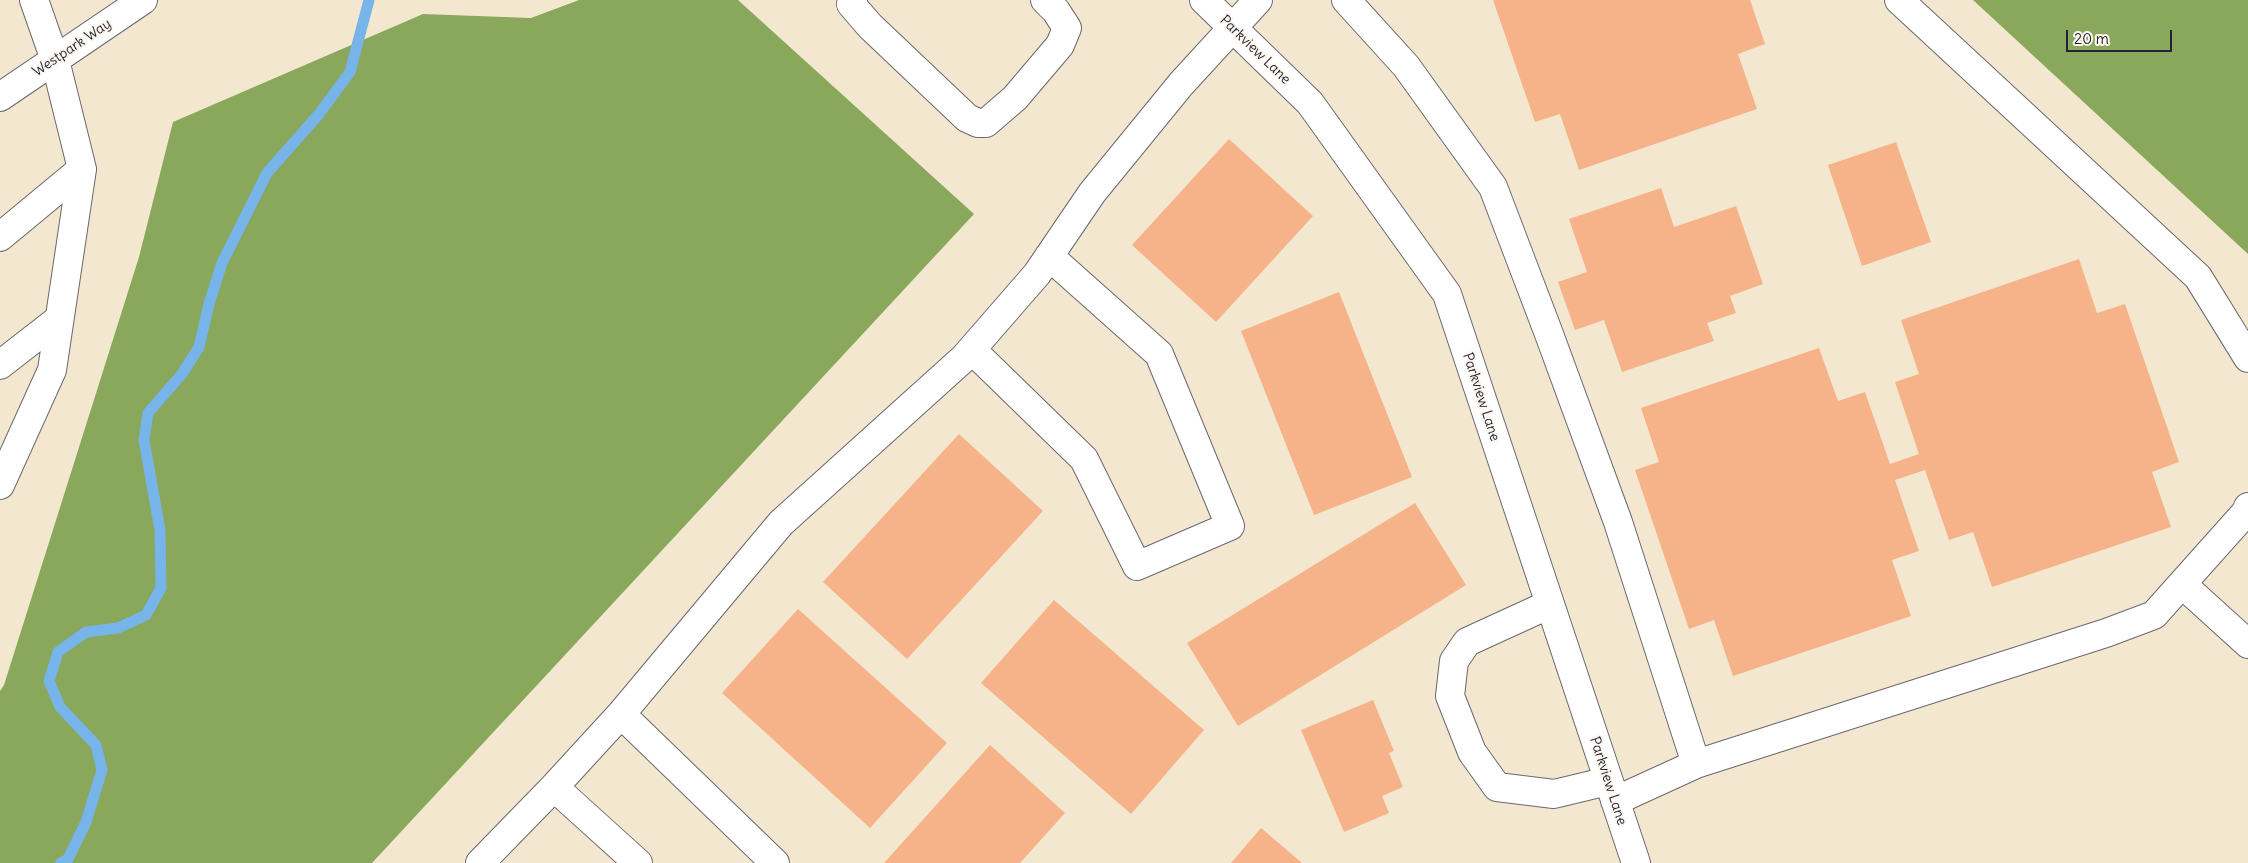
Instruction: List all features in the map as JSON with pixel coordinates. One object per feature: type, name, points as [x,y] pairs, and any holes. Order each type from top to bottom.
[{"type":"street","points":[[0,485],[52,370],[82,169],[55,60],[34,0]]},
{"type":"street","name":"Westpark Way","points":[[0,97],[143,0]]},
{"type":"street","points":[[853,0],[851,4],[870,26],[967,118],[978,124],[986,123],[1016,98],[1060,45],[1067,28],[1056,11],[1045,0]]},
{"type":"street","name":"Parkview Lane","points":[[1204,0],[1310,103],[1447,294],[1636,863]]},
{"type":"street","points":[[480,863],[554,787],[620,714],[781,523],[972,350],[1037,274],[1092,193],[1181,84],[1258,0]]},
{"type":"street","points":[[1346,0],[1406,66],[1493,187],[1618,522],[1696,764]]},
{"type":"street","points":[[1899,0],[2198,277],[2248,358]]},
{"type":"street","points":[[0,237],[82,169]]},
{"type":"street","points":[[972,350],[1084,459],[1137,566],[1230,526],[1158,354],[1049,256]]},
{"type":"street","points":[[0,365],[59,320]]},
{"type":"street","points":[[1550,604],[1467,642],[1454,661],[1450,696],[1472,752],[1497,787],[1554,794],[1612,791],[2106,633],[2154,614],[2246,512],[2248,507]]},
{"type":"street","points":[[2182,584],[2248,644]]},
{"type":"street","points":[[620,714],[775,863]]},
{"type":"street","points":[[554,787],[638,863]]},
{"type":"green space","points":[[579,0],[738,0],[974,214],[372,863],[0,863],[0,691],[4,685],[139,257],[173,122],[423,14],[531,18]]},
{"type":"green space","points":[[1973,0],[2248,0],[2248,254]]},
{"type":"building","points":[[1493,0],[1750,0],[1765,44],[1738,54],[1757,109],[1579,170],[1560,114],[1535,122]]},
{"type":"building","points":[[1229,139],[1313,216],[1216,322],[1132,245]]},
{"type":"building","points":[[1896,142],[1931,242],[1862,266],[1828,165]]},
{"type":"building","points":[[1661,188],[1674,227],[1736,206],[1763,284],[1730,296],[1736,313],[1707,323],[1714,341],[1622,372],[1604,320],[1575,330],[1558,282],[1587,272],[1569,219]]},
{"type":"building","points":[[2079,259],[2097,313],[2125,304],[2179,462],[2152,472],[2171,527],[1992,587],[1973,532],[1949,540],[1925,470],[1895,480],[1919,551],[1892,560],[1911,616],[1733,676],[1714,620],[1689,629],[1635,470],[1659,462],[1641,408],[1819,348],[1838,401],[1865,392],[1890,464],[1919,454],[1895,382],[1919,374],[1901,320]]},
{"type":"building","points":[[1339,292],[1412,477],[1314,515],[1241,331]]},
{"type":"building","points":[[959,434],[1043,511],[907,659],[823,582]]},
{"type":"building","points":[[1415,503],[1466,585],[1238,726],[1187,643]]},
{"type":"building","points":[[1054,600],[1204,730],[1131,814],[981,683]]},
{"type":"building","points":[[798,609],[947,743],[870,828],[722,693]]},
{"type":"building","points":[[1373,700],[1394,751],[1389,753],[1403,787],[1382,796],[1389,813],[1344,832],[1301,730]]},
{"type":"building","points":[[990,745],[1065,813],[1020,863],[884,863]]},
{"type":"building","points":[[1261,828],[1302,863],[1231,863]]},
{"type":"waterway","points":[[61,863],[68,859],[86,822],[102,770],[96,745],[60,707],[49,681],[58,652],[86,632],[118,628],[146,615],[161,588],[160,530],[144,440],[148,413],[182,374],[199,347],[209,304],[222,263],[267,173],[319,114],[350,72],[369,0]]}]
